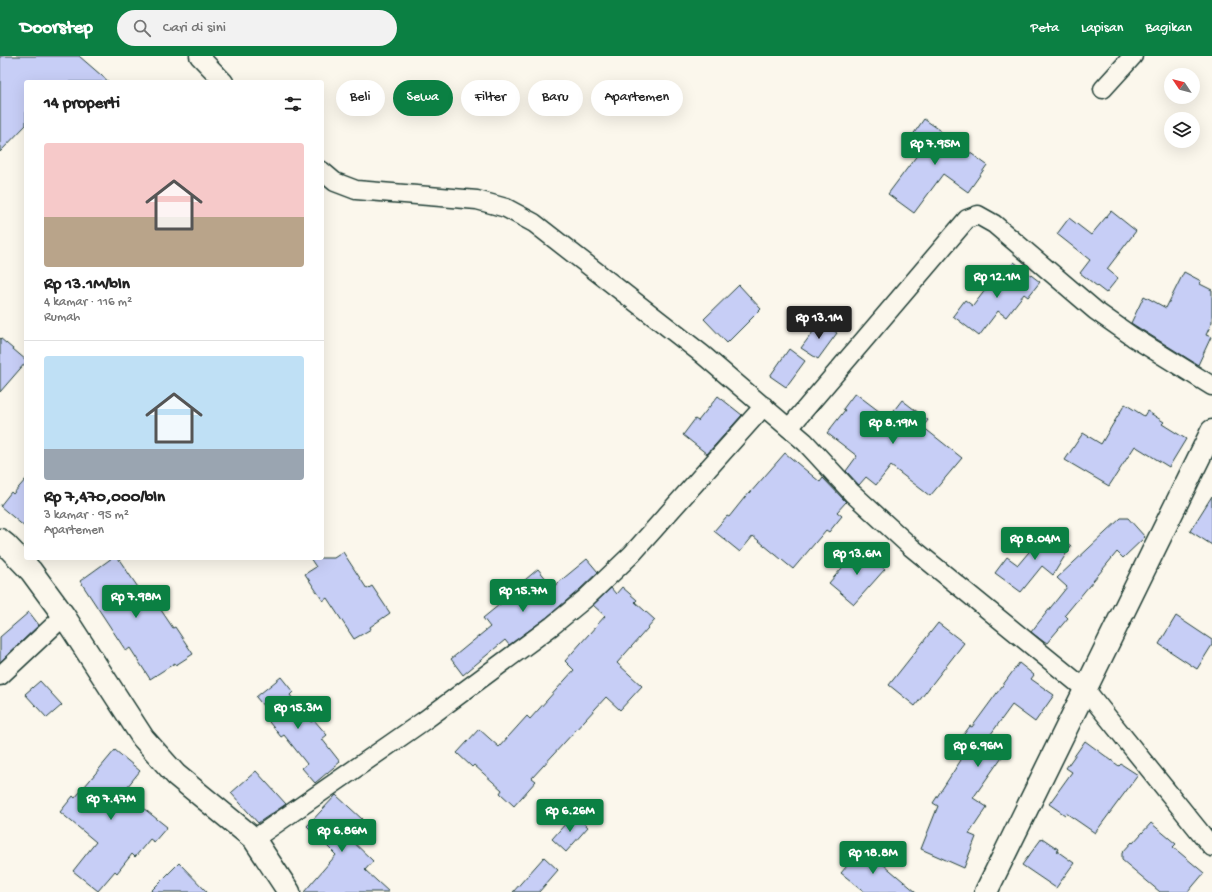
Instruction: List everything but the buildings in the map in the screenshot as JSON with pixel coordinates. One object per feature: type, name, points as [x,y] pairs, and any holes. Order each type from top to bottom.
[{"type":"street","points":[[199,56],[222,80]]},
{"type":"street","points":[[1103,89],[1133,56]]},
{"type":"street","points":[[324,173],[335,182],[356,190],[477,200],[506,208],[534,223],[702,354],[764,406],[805,442],[852,493],[911,547],[1085,689],[1212,847]]},
{"type":"street","points":[[789,428],[966,219],[978,215],[994,224],[1096,311],[1212,386]]},
{"type":"street","points":[[254,839],[425,720],[552,626],[586,598],[632,554],[764,406]]},
{"type":"street","points":[[986,892],[1212,431]]},
{"type":"street","points":[[0,540],[31,571],[64,616],[143,738],[176,775],[254,839],[289,892]]},
{"type":"street","points":[[0,676],[64,616]]}]
